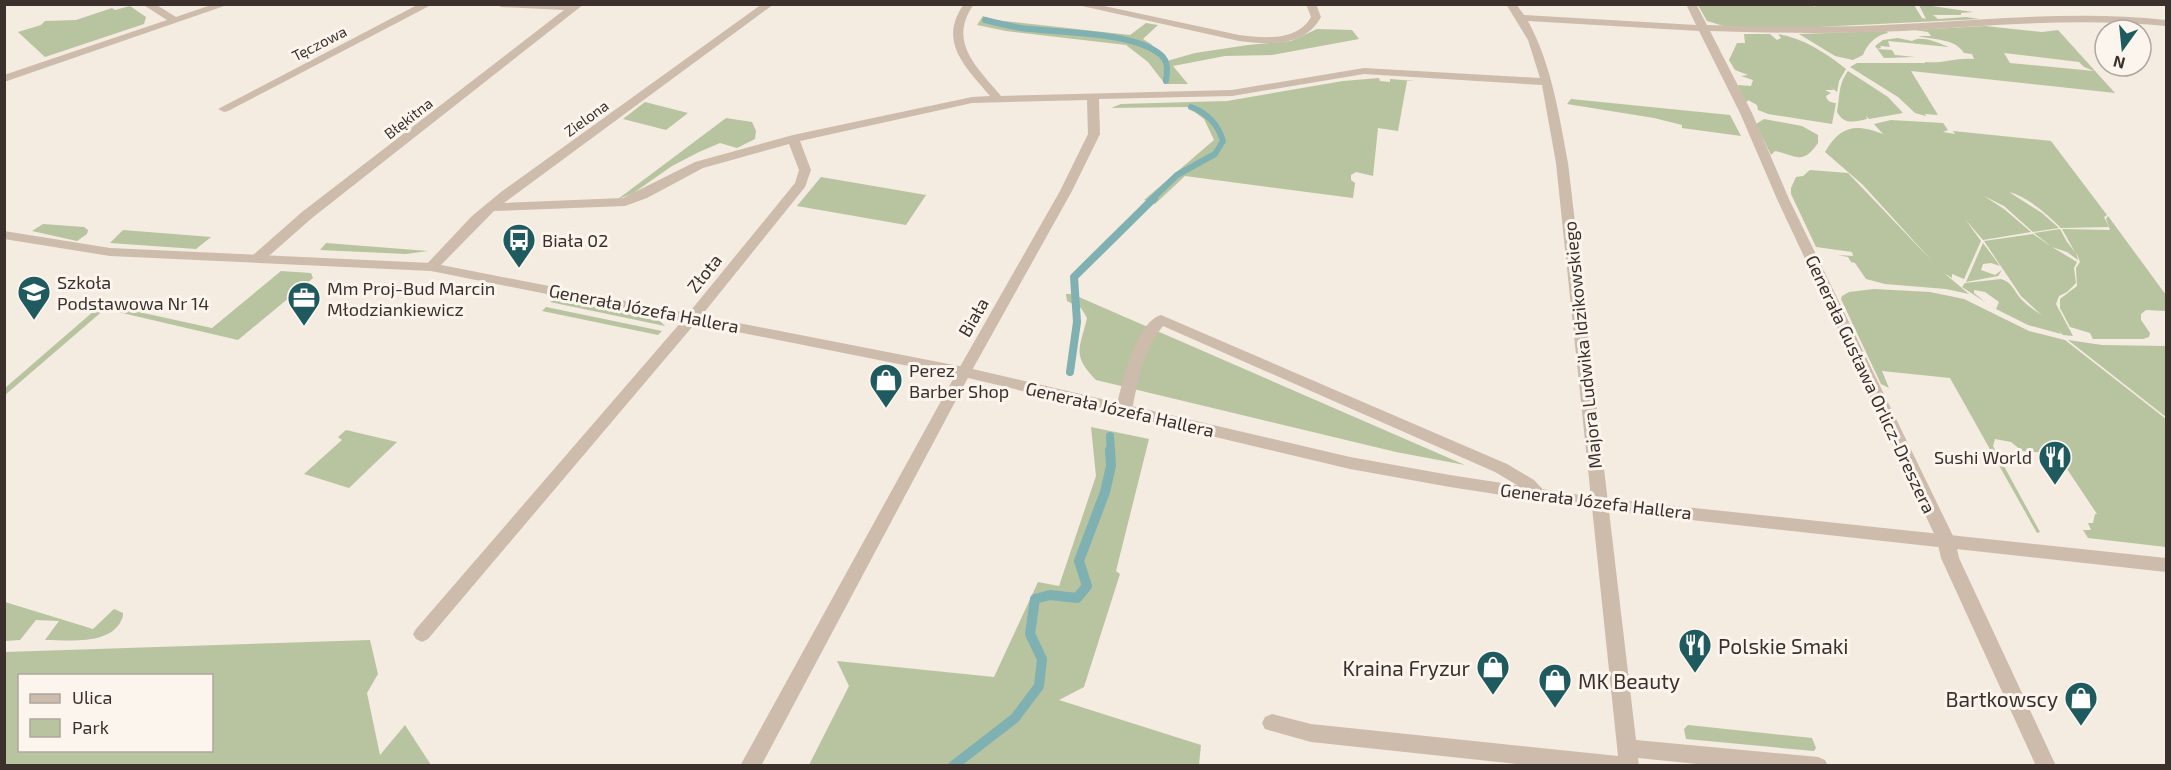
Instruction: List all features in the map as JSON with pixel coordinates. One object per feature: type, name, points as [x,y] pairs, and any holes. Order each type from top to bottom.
[{"type":"street","points":[[147,4],[175,21]]},
{"type":"street","points":[[4,79],[225,4]]},
{"type":"street","name":"Tęczowa","points":[[224,109],[428,4]]},
{"type":"street","points":[[501,4],[577,7]]},
{"type":"street","name":"Zielona","points":[[431,267],[490,207],[769,4]]},
{"type":"street","points":[[969,4],[956,23],[956,38],[963,53],[997,98]]},
{"type":"street","points":[[1078,4],[1239,38],[1262,40],[1292,37],[1311,26],[1316,17],[1311,4]]},
{"type":"street","name":"Majora Ludwika Idzikowskiego","points":[[1511,4],[1522,18],[1534,42],[1562,163],[1628,760]]},
{"type":"street","name":"Generała Gustawa Orlicz-Dreszera","points":[[1691,4],[1746,113],[1783,199],[1946,540],[1950,558],[2046,765]]},
{"type":"street","name":"Błękitna","points":[[257,259],[307,215],[577,7]]},
{"type":"street","points":[[1522,18],[1703,29],[1868,29],[2099,17],[2166,23]]},
{"type":"street","points":[[490,207],[625,202],[643,195],[692,167],[793,139],[964,101],[997,98],[1232,93],[1364,71],[1545,82]]},
{"type":"street","name":"Biała","points":[[750,765],[964,372],[1066,191],[1092,140],[1095,128],[1093,96]]},
{"type":"street","name":"Złota","points":[[422,634],[693,318],[803,181],[805,170],[793,139]]},
{"type":"street","name":"Generała Józefa Hallera","points":[[4,234],[95,251],[257,259],[357,260],[431,267],[964,372],[1350,462],[1540,496],[2166,565]]},
{"type":"street","points":[[1124,410],[1139,349],[1161,320],[1501,468],[1528,484],[1540,496]]},
{"type":"street","points":[[1272,723],[1311,733],[1628,760],[1818,765]]},
{"type":"green space","points":[[1811,4],[1815,7],[1815,5],[1914,5],[1922,18],[1926,19],[1919,5],[1925,5],[1973,12],[1961,13],[1961,15],[1933,15],[1938,19],[1966,17],[1980,19],[1817,27],[1727,27],[1707,21],[1698,5]]},
{"type":"green space","points":[[130,6],[146,17],[144,24],[45,57],[18,32],[41,25],[45,21],[76,20],[112,8],[115,10]]},
{"type":"green space","points":[[983,16],[995,20],[1130,35],[1146,23],[1158,25],[1143,39],[1167,61],[1195,53],[1291,41],[1317,29],[1352,30],[1359,39],[1272,55],[1225,56],[1173,66],[1188,84],[1165,84],[1148,62],[1126,45],[1006,31],[977,25]]},
{"type":"green space","points":[[1985,26],[2042,32],[2058,30],[2093,71],[2079,62],[2004,53],[2010,63],[2093,71],[2093,78],[2101,78],[2115,93],[1911,71],[1938,115],[1925,114],[1926,116],[1915,113],[1898,97],[1850,67],[1857,63],[1925,63],[1974,59],[1972,54],[1964,53],[1949,42],[1918,36],[1931,36],[1928,32],[1914,30]]},
{"type":"green space","points":[[1886,31],[1888,33],[1876,38],[1863,55],[1853,60],[1835,56],[1799,34]]},
{"type":"green space","points":[[1744,34],[1770,34],[1777,40],[1781,38],[1778,34],[1796,39],[1822,52],[1846,69],[1839,81],[1837,92],[1830,86],[1834,90],[1825,90],[1831,93],[1826,96],[1828,100],[1836,103],[1832,124],[1768,114],[1758,110],[1757,105],[1743,99],[1738,85],[1751,86],[1753,80],[1741,76],[1748,75],[1735,70],[1729,60],[1737,43],[1745,43]]},
{"type":"green space","points":[[1898,38],[1912,41],[1925,39],[1949,47],[1888,41],[1890,47],[1880,46],[1881,48],[1877,49],[1875,46],[1883,40]]},
{"type":"green space","points":[[1877,49],[1892,50],[1895,55],[1915,57],[1884,58]]},
{"type":"green space","points":[[1848,71],[1888,97],[1903,113],[1869,119],[1866,116],[1867,119],[1854,122],[1843,119],[1837,112],[1841,86]]},
{"type":"green space","points":[[1379,78],[1380,81],[1390,82],[1390,79],[1415,81],[1407,81],[1398,131],[1378,128],[1373,176],[1356,172],[1351,175],[1351,180],[1355,183],[1353,198],[1185,176],[1155,204],[1144,200],[1214,140],[1204,119],[1188,107],[1111,108],[1121,104],[1227,101],[1343,81]]},
{"type":"green space","points":[[1571,99],[1730,115],[1741,136],[1682,128],[1682,125],[1654,118],[1567,104]]},
{"type":"green space","points":[[645,102],[688,113],[666,130],[623,119]]},
{"type":"green space","points":[[726,118],[752,122],[756,131],[755,139],[737,148],[720,143],[699,152],[672,166],[632,194],[618,199]]},
{"type":"green space","points":[[1764,119],[1802,126],[1818,135],[1818,143],[1803,157],[1775,151],[1771,155],[1756,124]]},
{"type":"green space","points":[[1891,120],[1943,123],[1948,130],[1943,132],[1955,134],[1953,131],[2051,141],[2107,215],[2104,217],[2109,227],[2061,228],[2030,202],[2009,192],[2042,213],[2059,228],[2033,232],[2004,206],[1984,196],[2004,209],[2031,232],[1983,240],[1965,219],[1981,241],[1964,279],[1952,274],[1952,278],[1944,273],[1969,294],[1946,289],[1885,284],[1866,279],[1848,257],[1838,255],[1853,256],[1852,252],[1816,247],[1791,194],[1791,188],[1796,177],[1803,176],[1810,170],[1848,173],[1933,262],[1863,185],[1825,152],[1836,137],[1849,129],[1864,129],[1883,134],[1874,124]]},
{"type":"green space","points":[[821,177],[926,195],[906,225],[797,206]]},
{"type":"green space","points":[[2108,216],[2166,295],[2166,311],[2146,310],[2141,314],[2141,320],[2150,333],[2149,337],[2093,339],[2090,333],[2070,327],[2060,308],[2060,299],[2077,286],[2076,268],[2080,262],[2076,252],[2078,260],[2067,252],[2052,247],[2034,233],[2060,229],[2075,252],[2062,229],[2110,230],[2106,219]]},
{"type":"green space","points":[[43,224],[84,227],[88,230],[87,234],[77,241],[32,231]]},
{"type":"green space","points":[[123,230],[211,237],[196,249],[110,243]]},
{"type":"green space","points":[[2033,234],[2077,262],[2074,268],[2076,283],[2059,296],[2056,304],[2073,336],[2063,335],[2021,296],[1984,241]]},
{"type":"green space","points":[[326,243],[428,251],[406,254],[320,250]]},
{"type":"green space","points":[[1983,243],[2000,266],[1991,263],[1983,264],[1981,270],[1995,275],[2002,270],[1998,276],[1966,282]]},
{"type":"green space","points":[[281,271],[311,273],[313,278],[238,340],[105,309],[5,395],[5,388],[102,304],[212,328]]},
{"type":"green space","points":[[2005,280],[2031,308],[2053,324],[2061,334],[2028,325],[1996,309],[1999,302],[1985,292],[1974,290],[1974,293],[1985,302],[1962,287],[1965,283]]},
{"type":"green space","points":[[1874,289],[1930,292],[1964,299],[2029,331],[2065,340],[2166,419],[2166,547],[2088,538],[2083,530],[2091,530],[2088,523],[2093,523],[2095,514],[2097,514],[2059,454],[2022,451],[2011,442],[1995,439],[1993,446],[2040,532],[2037,533],[1950,378],[1882,371],[1889,388],[1881,384],[1841,299],[1849,292]]},
{"type":"green space","points":[[1066,294],[1072,294],[1465,465],[1396,452],[1096,380],[1080,357],[1080,344],[1087,318],[1081,308],[1067,301]]},
{"type":"green space","points":[[556,299],[659,320],[665,326],[550,302]]},
{"type":"green space","points":[[546,307],[662,331],[658,335],[542,311]]},
{"type":"green space","points":[[2068,340],[2102,345],[2166,346],[2166,417]]},
{"type":"green space","points":[[1091,427],[1149,439],[1116,571],[1120,574],[1084,687],[1059,700],[1201,745],[1199,765],[809,765],[849,686],[837,661],[994,677],[1038,582],[1059,586],[1096,476]]},
{"type":"green space","points":[[346,430],[397,442],[349,488],[304,474],[342,440],[338,437]]},
{"type":"green space","points":[[5,602],[93,629],[114,609],[123,613],[123,616],[118,626],[101,637],[45,640],[59,621],[36,620],[20,640],[5,641]]},
{"type":"green space","points":[[370,640],[378,674],[367,693],[380,755],[405,725],[431,765],[5,765],[5,652]]},
{"type":"green space","points":[[1688,725],[1812,738],[1816,748],[1814,751],[1686,739],[1684,729]]},
{"type":"waterway","points":[[985,20],[1021,28],[1094,34],[1133,41],[1148,47],[1164,58],[1167,67],[1166,81]]},
{"type":"waterway","points":[[1152,199],[1177,175],[1215,154],[1223,141],[1211,120],[1202,112],[1191,107]]},
{"type":"waterway","points":[[1070,372],[1077,322],[1074,277],[1154,198]]},
{"type":"waterway","points":[[1110,436],[1111,451]]},
{"type":"waterway","points":[[953,766],[1015,718],[1039,686],[1042,659],[1030,634],[1035,599],[1050,595],[1077,598],[1087,586],[1079,561],[1105,492],[1111,466],[1110,450]]},
{"type":"place","name":"Biała 02","points":[[519,269]]},
{"type":"place","name":"Szkoła Podstawowa Nr 14","points":[[34,321]]},
{"type":"place","name":"Mm Proj-Bud Marcin Młodziankiewicz","points":[[304,327]]},
{"type":"place","name":"Perez Barber Shop","points":[[886,409]]},
{"type":"place","name":"Sushi World","points":[[2055,486]]},
{"type":"place","name":"Polskie Smaki","points":[[1695,674]]},
{"type":"place","name":"Kraina Fryzur","points":[[1493,696]]},
{"type":"place","name":"MK Beauty","points":[[1555,709]]},
{"type":"place","name":"Bartkowscy","points":[[2081,727]]}]
